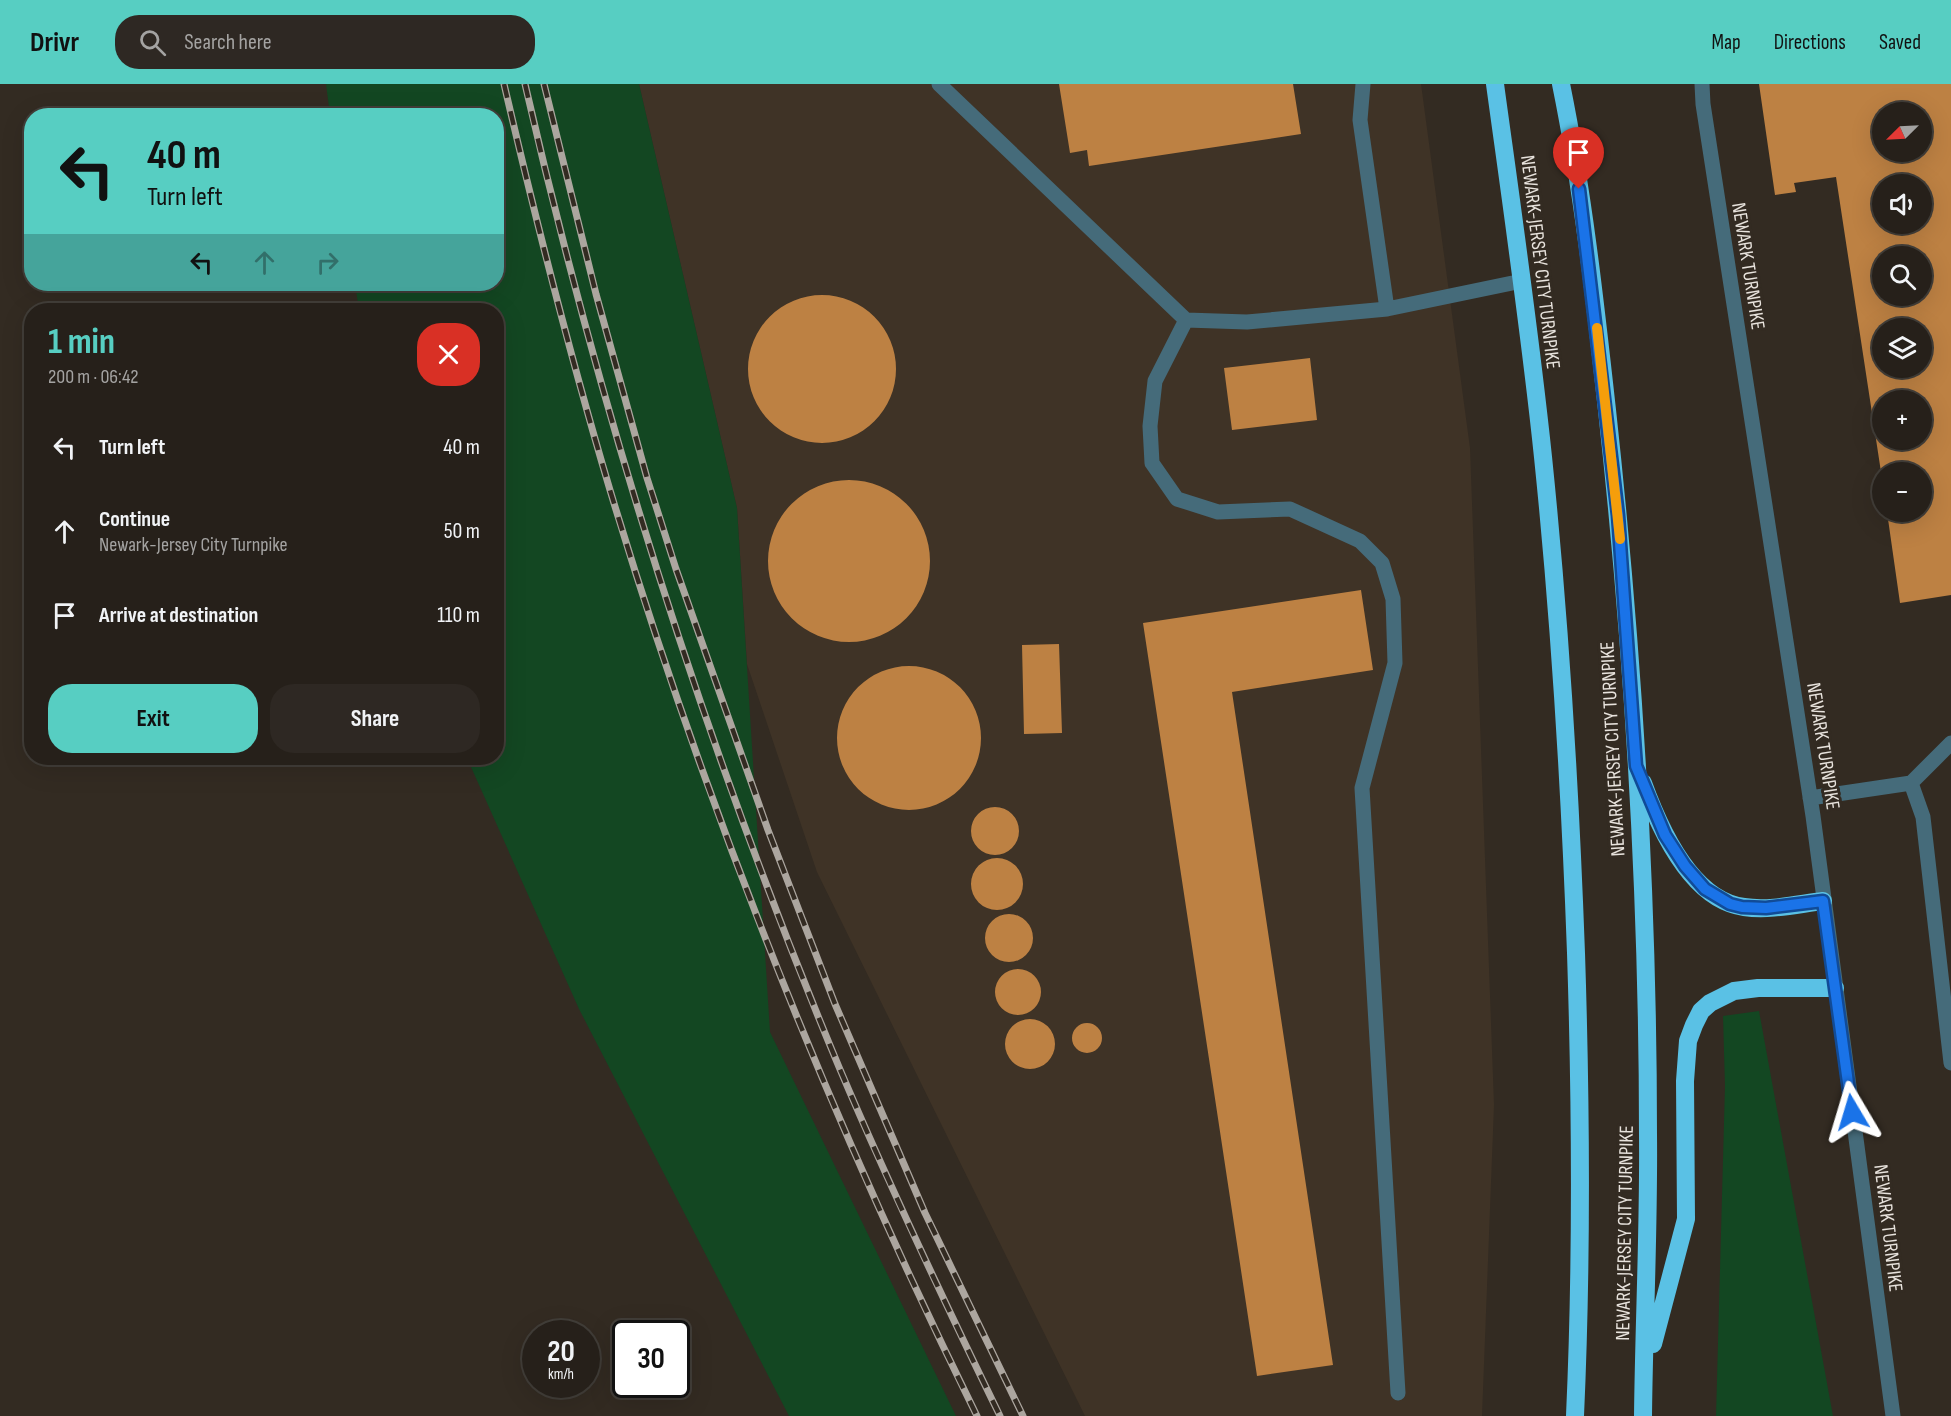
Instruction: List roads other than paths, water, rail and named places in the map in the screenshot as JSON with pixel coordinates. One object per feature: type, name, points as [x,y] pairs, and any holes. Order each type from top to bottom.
[{"type":"highway","name":"NEWARK-JERSEY CITY TURNPIKE","points":[[1495,84],[1522,282],[1555,578],[1574,888],[1580,1133],[1575,1416]]},
{"type":"highway","name":"NEWARK-JERSEY CITY TURNPIKE","points":[[1562,84],[1574,147],[1614,475],[1636,766],[1644,943],[1648,1131],[1648,1264],[1643,1416]]},
{"type":"highway","points":[[1573,84],[1574,147]]},
{"type":"highway","points":[[1636,766],[1665,835],[1685,866],[1705,889],[1730,904],[1742,907],[1766,908],[1823,901]]},
{"type":"highway","points":[[1643,1381],[1686,1219],[1685,1081],[1688,1041],[1694,1025],[1701,1011],[1710,1003],[1734,992],[1758,988],[1835,988]]},
{"type":"street","points":[[939,84],[1186,320],[1247,322],[1388,309],[1522,282]]},
{"type":"street","points":[[1363,84],[1360,120],[1388,309]]},
{"type":"street","name":"NEWARK TURNPIKE","points":[[1702,84],[1703,104],[1810,798],[1893,1416]]},
{"type":"street","points":[[1186,320],[1155,381],[1150,426],[1152,463],[1177,499],[1218,512],[1290,509],[1360,541],[1382,563],[1393,599],[1395,663],[1362,788],[1398,1393]]},
{"type":"street","points":[[1810,798],[1911,783],[1951,743]]},
{"type":"street","points":[[1911,783],[1923,817],[1951,1063]]},
{"type":"railway","points":[[504,84],[554,288],[595,440],[647,609],[687,727],[774,961],[822,1076],[871,1190],[977,1416]]},
{"type":"railway","points":[[525,84],[555,210],[623,459],[661,582],[745,826],[790,947],[858,1111],[917,1243],[1000,1416]]},
{"type":"railway","points":[[544,84],[596,294],[647,478],[676,569],[768,830],[835,1004],[925,1213],[1023,1416]]}]
